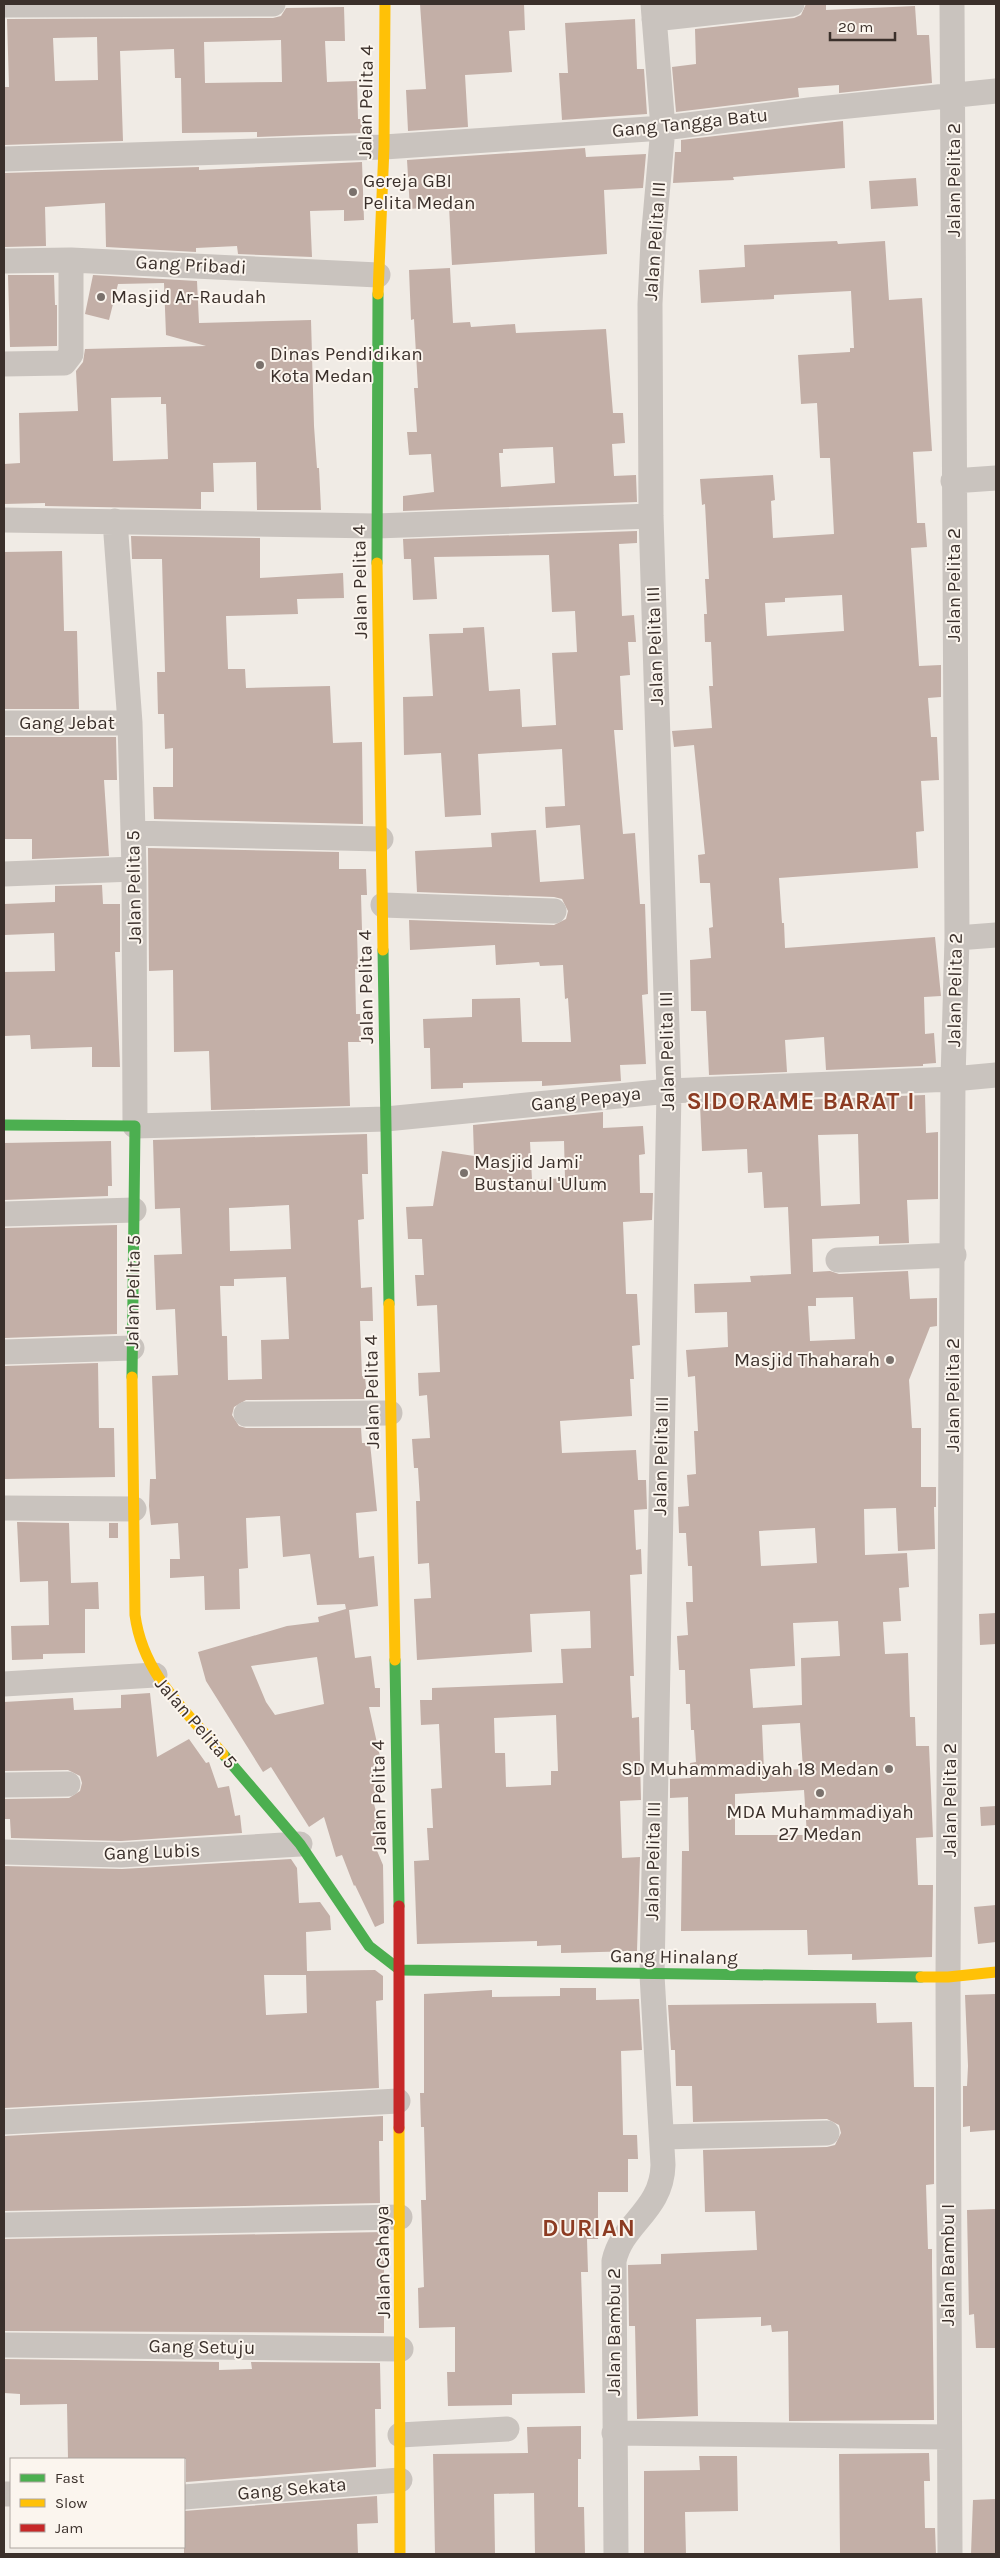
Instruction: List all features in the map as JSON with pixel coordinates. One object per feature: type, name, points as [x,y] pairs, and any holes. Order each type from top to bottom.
[{"type":"street","points":[[4,5],[273,4]]},
{"type":"street","name":"Jalan Pelita 4","points":[[385,4],[384,147],[378,275],[376,526],[400,1970]]},
{"type":"street","points":[[654,11],[792,4]]},
{"type":"street","name":"Jalan Pelita 2","points":[[948,1977],[954,1255],[953,1079],[957,938],[953,481],[954,96],[952,4]]},
{"type":"street","name":"Jalan Pelita III","points":[[652,1975],[669,1091],[651,516],[650,304],[653,241],[663,128],[654,11]]},
{"type":"street","name":"Gang Tangga Batu","points":[[4,159],[384,147],[663,128],[809,110],[996,91]]},
{"type":"street","points":[[4,364],[64,363],[69,359],[71,260]]},
{"type":"street","name":"Gang Pribadi","points":[[4,261],[71,260],[378,275]]},
{"type":"street","points":[[953,481],[996,478]]},
{"type":"street","points":[[4,520],[376,526],[651,516]]},
{"type":"street","name":"Jalan Pelita 5","points":[[115,521],[130,723],[134,869],[135,1126],[132,1348],[136,1629],[154,1675],[300,1844],[369,1946],[400,1970]]},
{"type":"street","name":"Gang Jebat","points":[[4,723],[130,723]]},
{"type":"street","points":[[133,833],[381,839]]},
{"type":"street","points":[[4,874],[134,869]]},
{"type":"street","points":[[382,905],[554,911]]},
{"type":"street","points":[[957,938],[996,935]]},
{"type":"street","name":"Gang Pepaya","points":[[135,1126],[386,1119],[669,1091],[953,1079],[996,1075]]},
{"type":"street","points":[[4,1125],[135,1126]]},
{"type":"street","points":[[4,1214],[134,1210]]},
{"type":"street","points":[[838,1260],[954,1255]]},
{"type":"street","points":[[4,1352],[132,1348]]},
{"type":"street","points":[[246,1414],[390,1413]]},
{"type":"street","points":[[4,1508],[134,1509]]},
{"type":"street","points":[[4,1684],[154,1675]]},
{"type":"street","points":[[4,1785],[68,1784]]},
{"type":"street","name":"Gang Lubis","points":[[4,1852],[131,1855],[300,1844]]},
{"type":"street","name":"Gang Hinalang","points":[[400,1970],[652,1975],[948,1977],[996,1972]]},
{"type":"street","name":"Jalan Cahaya","points":[[400,1970],[398,2101],[401,2350],[400,2554]]},
{"type":"street","name":"Jalan Bambu 2","points":[[616,2554],[614,2261],[619,2245],[657,2194],[663,2176],[652,1975]]},
{"type":"street","name":"Jalan Bambu I","points":[[948,1977],[948,2437],[950,2554]]},
{"type":"street","points":[[4,2122],[398,2101]]},
{"type":"street","points":[[662,2137],[827,2133]]},
{"type":"street","points":[[4,2225],[400,2217]]},
{"type":"street","name":"Gang Setuju","points":[[4,2345],[401,2350]]},
{"type":"street","points":[[400,2434],[507,2429]]},
{"type":"street","points":[[614,2434],[948,2437]]},
{"type":"street","name":"Gang Sekata","points":[[185,2497],[400,2480]]},
{"type":"building","points":[[420,4],[524,4],[525,30],[509,31],[512,72],[465,75],[468,127],[408,131],[406,90],[426,89]]},
{"type":"building","points":[[806,4],[826,4],[826,10],[915,6],[917,35],[929,35],[932,83],[839,93],[839,85],[798,88],[799,97],[676,112],[672,67],[696,64],[695,29],[794,18],[801,15]]},
{"type":"building","points":[[344,7],[345,41],[325,41],[327,82],[357,81],[358,119],[362,119],[362,133],[257,137],[257,132],[182,133],[181,78],[175,78],[174,49],[120,51],[123,141],[4,145],[4,87],[9,87],[7,19],[273,18],[281,16],[286,8]],"holes":[[[97,37],[98,80],[55,81],[53,38]],[[281,40],[282,82],[205,83],[204,42]]]},
{"type":"building","points":[[635,19],[637,69],[644,69],[647,114],[562,120],[559,73],[568,73],[565,23]]},
{"type":"building","points":[[843,121],[845,168],[733,177],[734,180],[673,183],[675,152],[681,152],[681,140]]},
{"type":"building","points":[[585,148],[586,157],[646,154],[643,188],[604,190],[607,254],[452,265],[449,206],[410,209],[407,160]]},
{"type":"building","points":[[362,162],[364,220],[344,221],[344,210],[310,211],[312,257],[238,254],[237,246],[196,248],[196,252],[106,247],[105,203],[45,207],[46,246],[4,247],[4,173],[199,167],[199,170]]},
{"type":"building","points":[[916,178],[918,206],[871,209],[869,181]]},
{"type":"building","points":[[837,241],[838,244],[885,241],[889,300],[922,298],[932,451],[913,452],[917,523],[925,523],[927,547],[911,548],[919,666],[941,665],[941,697],[928,698],[931,737],[937,737],[939,780],[921,781],[924,831],[916,832],[918,868],[779,878],[785,948],[935,937],[941,996],[924,997],[925,1034],[934,1033],[936,1063],[923,1064],[923,1066],[826,1070],[824,1037],[785,1040],[787,1072],[709,1075],[706,1011],[691,1011],[690,960],[711,958],[709,928],[713,927],[710,883],[700,883],[698,855],[705,854],[694,745],[674,747],[672,731],[712,728],[709,686],[713,686],[711,642],[705,642],[704,614],[707,614],[705,579],[709,579],[705,504],[702,505],[700,479],[773,475],[775,500],[771,501],[773,538],[834,534],[830,458],[820,458],[817,403],[801,404],[798,355],[850,352],[850,348],[854,348],[851,291],[774,295],[774,299],[701,303],[699,270],[745,267],[744,245]],"holes":[[[842,595],[844,631],[767,636],[765,603],[785,602],[785,598]]]},
{"type":"building","points":[[450,268],[453,323],[470,322],[471,327],[515,324],[516,333],[606,329],[613,413],[623,413],[625,443],[612,444],[614,476],[636,475],[637,502],[403,511],[403,496],[434,492],[431,454],[409,455],[407,432],[417,432],[414,388],[418,388],[414,319],[411,320],[409,270]],"holes":[[[553,447],[555,483],[501,487],[499,453],[503,453],[503,449]]]},
{"type":"building","points":[[8,275],[54,275],[55,305],[57,305],[57,346],[10,347]]},
{"type":"building","points":[[93,275],[197,281],[199,323],[311,320],[314,426],[321,510],[257,510],[256,462],[213,463],[214,492],[201,492],[201,509],[45,506],[45,503],[4,504],[4,464],[20,463],[19,413],[78,411],[76,371],[83,362],[85,349],[206,346],[166,335],[164,283],[118,284],[109,320],[85,314]],"holes":[[[161,397],[161,404],[166,404],[168,459],[113,461],[111,398]]]},
{"type":"building","points":[[637,531],[637,543],[619,544],[622,616],[634,615],[636,642],[628,642],[630,675],[620,676],[623,730],[614,730],[623,834],[635,833],[640,904],[645,904],[648,994],[642,995],[646,1064],[620,1065],[621,1081],[542,1086],[542,1081],[463,1083],[463,1088],[431,1089],[430,1048],[424,1048],[423,1019],[472,1017],[472,999],[520,998],[522,1042],[571,1042],[568,998],[565,999],[563,965],[540,966],[539,962],[496,965],[495,945],[410,950],[409,920],[554,925],[566,919],[568,911],[562,899],[554,897],[417,892],[415,851],[492,847],[491,833],[536,830],[540,882],[584,879],[580,825],[546,828],[545,807],[565,806],[562,749],[478,754],[481,815],[445,817],[441,753],[404,755],[403,697],[433,696],[429,634],[463,633],[463,628],[484,627],[489,691],[520,689],[522,727],[556,725],[552,653],[577,652],[575,611],[552,612],[549,555],[434,557],[437,599],[413,600],[411,559],[404,559],[403,539]]},
{"type":"building","points":[[131,536],[260,538],[260,578],[343,573],[344,598],[297,599],[298,614],[226,616],[228,669],[245,669],[246,688],[330,686],[333,743],[362,742],[363,824],[154,819],[153,787],[173,787],[173,748],[165,749],[164,714],[158,714],[157,672],[165,672],[162,559],[132,559]]},
{"type":"building","points":[[62,551],[64,631],[77,631],[79,709],[4,709],[4,552]]},
{"type":"building","points":[[4,737],[116,737],[117,780],[104,780],[109,856],[32,859],[32,839],[4,839]]},
{"type":"building","points":[[148,848],[339,852],[339,869],[366,869],[367,895],[361,895],[362,930],[357,930],[358,969],[355,969],[356,1014],[360,1014],[361,1042],[348,1042],[350,1106],[211,1110],[209,1051],[174,1052],[173,970],[149,971]]},
{"type":"building","points":[[102,885],[103,904],[120,904],[120,952],[115,952],[120,1067],[92,1067],[92,1047],[31,1049],[30,1035],[4,1036],[4,972],[55,971],[54,933],[4,935],[4,904],[55,902],[55,886]]},
{"type":"building","points":[[925,1095],[926,1133],[938,1132],[938,1199],[907,1200],[909,1243],[879,1244],[879,1236],[812,1239],[813,1272],[830,1271],[839,1274],[908,1271],[910,1299],[937,1298],[937,1326],[930,1327],[909,1380],[912,1428],[921,1428],[921,1487],[936,1487],[936,1507],[934,1507],[935,1549],[898,1551],[896,1508],[864,1509],[865,1555],[907,1553],[909,1587],[899,1588],[901,1621],[883,1622],[885,1654],[908,1653],[910,1717],[915,1717],[916,1746],[929,1746],[933,1837],[916,1838],[918,1885],[933,1885],[932,1957],[852,1960],[852,1954],[808,1955],[807,1930],[681,1931],[682,1851],[689,1851],[688,1797],[670,1798],[670,1779],[691,1778],[690,1763],[696,1762],[694,1730],[691,1730],[690,1704],[686,1704],[685,1670],[679,1670],[677,1636],[688,1635],[686,1602],[693,1602],[692,1566],[688,1566],[686,1533],[679,1533],[678,1507],[689,1506],[687,1475],[696,1474],[694,1431],[698,1431],[695,1376],[688,1377],[686,1350],[728,1347],[727,1312],[695,1313],[694,1284],[751,1282],[750,1276],[791,1274],[788,1207],[764,1208],[762,1172],[748,1173],[747,1149],[702,1151],[700,1104]],"holes":[[[858,1134],[860,1204],[821,1206],[818,1135]],[[853,1297],[855,1339],[810,1341],[808,1306],[816,1306],[816,1298]],[[815,1528],[817,1563],[761,1566],[759,1531]],[[838,1621],[840,1656],[801,1658],[802,1705],[753,1708],[750,1669],[795,1666],[793,1623]],[[800,1723],[803,1769],[764,1771],[762,1725]],[[804,1790],[807,1835],[735,1835],[735,1794]]]},
{"type":"building","points":[[603,1112],[603,1128],[643,1126],[645,1154],[639,1155],[640,1193],[653,1193],[652,1220],[623,1222],[626,1294],[637,1294],[640,1345],[632,1346],[634,1379],[630,1379],[632,1416],[560,1421],[562,1453],[636,1450],[638,1480],[646,1480],[647,1509],[634,1510],[636,1550],[641,1549],[642,1574],[630,1575],[634,1676],[630,1676],[632,1718],[639,1717],[641,1800],[620,1801],[622,1858],[640,1857],[637,1951],[561,1953],[561,1945],[537,1946],[537,1941],[417,1944],[414,1861],[429,1860],[427,1828],[433,1828],[431,1789],[442,1788],[439,1724],[421,1725],[420,1700],[432,1700],[432,1688],[563,1683],[561,1649],[591,1648],[590,1611],[530,1614],[532,1652],[417,1660],[414,1599],[431,1598],[429,1563],[418,1564],[416,1501],[420,1501],[418,1468],[414,1468],[412,1439],[430,1438],[427,1395],[419,1396],[418,1373],[440,1372],[437,1305],[417,1306],[415,1275],[424,1275],[422,1239],[408,1239],[406,1207],[433,1206],[442,1151],[474,1156],[473,1125]],"holes":[[[564,1141],[565,1178],[532,1180],[530,1142]],[[556,1715],[558,1771],[551,1771],[551,1785],[506,1787],[505,1753],[495,1753],[494,1718]]]},
{"type":"building","points":[[367,1134],[368,1174],[362,1174],[364,1219],[358,1220],[361,1288],[372,1287],[373,1321],[360,1321],[362,1376],[365,1376],[367,1399],[246,1400],[234,1407],[232,1415],[239,1426],[246,1428],[361,1428],[362,1443],[370,1443],[377,1511],[356,1513],[359,1558],[374,1556],[378,1606],[349,1610],[355,1658],[371,1656],[375,1688],[380,1688],[380,1707],[369,1707],[381,1761],[381,1765],[371,1767],[378,1803],[374,1804],[382,1834],[382,1844],[375,1846],[383,1865],[384,1923],[375,1927],[354,1886],[342,1855],[336,1857],[324,1817],[309,1827],[271,1767],[263,1772],[206,1681],[198,1652],[287,1626],[319,1622],[318,1617],[346,1609],[345,1604],[317,1605],[310,1554],[283,1557],[280,1516],[246,1518],[248,1568],[239,1569],[240,1609],[205,1610],[204,1576],[170,1578],[170,1559],[180,1559],[178,1523],[151,1525],[149,1506],[150,1479],[156,1479],[152,1376],[178,1375],[175,1309],[156,1310],[154,1255],[182,1254],[180,1208],[155,1209],[153,1140]],"holes":[[[289,1205],[291,1249],[230,1251],[229,1208]],[[286,1277],[289,1339],[261,1340],[262,1379],[228,1380],[227,1336],[222,1336],[220,1286],[234,1286],[234,1279]],[[317,1657],[324,1704],[275,1715],[266,1702],[251,1666]]]},
{"type":"building","points":[[111,1141],[112,1186],[108,1186],[108,1196],[4,1200],[4,1143]]},
{"type":"building","points":[[117,1225],[117,1334],[4,1338],[4,1228]]},
{"type":"building","points":[[98,1363],[99,1428],[114,1428],[115,1477],[4,1479],[4,1366]]},
{"type":"building","points":[[17,1522],[69,1523],[71,1583],[98,1582],[99,1609],[85,1609],[85,1653],[43,1654],[43,1659],[12,1660],[11,1626],[49,1625],[48,1581],[20,1582]]},
{"type":"building","points":[[109,1523],[118,1523],[118,1538],[109,1538]]},
{"type":"building","points":[[996,1613],[996,1644],[980,1645],[979,1614]]},
{"type":"building","points":[[150,1693],[157,1757],[189,1739],[206,1763],[209,1762],[218,1788],[229,1786],[235,1816],[240,1815],[242,1833],[121,1841],[11,1838],[10,1819],[4,1819],[4,1799],[69,1798],[80,1791],[82,1783],[80,1776],[68,1770],[4,1771],[4,1702],[73,1698],[74,1710],[121,1708],[121,1695]]},
{"type":"building","points":[[996,1806],[996,1825],[981,1826],[980,1807]]},
{"type":"building","points":[[291,1859],[297,1868],[299,1903],[320,1902],[330,1916],[331,1930],[306,1932],[307,1971],[375,1970],[383,1976],[383,2000],[376,2001],[379,2088],[4,2108],[4,1866],[122,1869]],"holes":[[[264,1975],[306,1975],[307,2013],[266,2015]]]},
{"type":"building","points":[[996,1905],[996,1942],[978,1944],[974,1907]]},
{"type":"building","points":[[560,1988],[596,1988],[596,2000],[639,1999],[642,2050],[621,2051],[623,2135],[637,2135],[638,2159],[628,2159],[628,2192],[598,2192],[598,2239],[587,2239],[588,2272],[581,2272],[585,2393],[512,2394],[512,2405],[448,2406],[447,2372],[455,2372],[455,2327],[419,2328],[418,2288],[424,2287],[421,2200],[426,2200],[424,2127],[421,2127],[420,2093],[424,2093],[424,1994],[492,1990],[492,1997],[560,1996]]},
{"type":"building","points":[[996,1994],[996,2130],[970,2132],[970,2126],[963,2127],[963,2086],[967,2086],[968,2066],[965,1995]]},
{"type":"building","points":[[876,2003],[877,2023],[912,2022],[914,2087],[934,2087],[934,2184],[926,2185],[928,2249],[932,2249],[934,2420],[789,2421],[788,2331],[772,2332],[771,2325],[761,2326],[761,2317],[696,2319],[698,2416],[637,2419],[635,2326],[629,2326],[628,2265],[661,2264],[661,2254],[757,2250],[755,2211],[705,2212],[703,2150],[827,2147],[835,2145],[841,2133],[839,2125],[827,2119],[693,2122],[692,2086],[676,2086],[675,2050],[671,2050],[668,2005]]},
{"type":"building","points":[[383,2116],[383,2141],[379,2141],[380,2203],[4,2211],[4,2136]]},
{"type":"building","points":[[996,2209],[996,2348],[976,2348],[974,2314],[969,2315],[967,2210]]},
{"type":"building","points":[[384,2232],[384,2333],[4,2331],[4,2239]]},
{"type":"building","points":[[4,2359],[219,2362],[219,2370],[252,2369],[251,2362],[380,2363],[381,2409],[375,2409],[376,2467],[186,2482],[185,2458],[68,2458],[67,2404],[20,2405],[20,2394],[4,2393]]},
{"type":"building","points":[[581,2426],[581,2459],[578,2459],[578,2507],[584,2507],[585,2554],[535,2554],[534,2493],[494,2494],[495,2554],[435,2554],[433,2454],[528,2453],[527,2427]]},
{"type":"building","points":[[929,2453],[930,2481],[924,2481],[925,2528],[935,2528],[936,2554],[840,2554],[839,2454]]},
{"type":"building","points":[[699,2456],[737,2456],[738,2511],[685,2512],[686,2554],[644,2554],[644,2471],[700,2470]]},
{"type":"building","points":[[377,2496],[378,2523],[357,2524],[358,2554],[184,2553],[185,2511]]},
{"type":"building","points":[[996,2499],[996,2554],[971,2554],[973,2500]]},
{"type":"traffic: fast","points":[[377,563],[378,294]]},
{"type":"traffic: fast","points":[[383,950],[389,1304]]},
{"type":"traffic: fast","points":[[4,1125],[135,1126],[132,1377]]},
{"type":"traffic: fast","points":[[395,1660],[399,1906]]},
{"type":"traffic: fast","points":[[223,1754],[300,1844],[369,1946],[400,1970]]},
{"type":"traffic: fast","points":[[400,1970],[921,1977]]},
{"type":"traffic: slow","points":[[378,294],[384,147],[385,4]]},
{"type":"traffic: slow","points":[[377,563],[383,950]]},
{"type":"traffic: slow","points":[[389,1304],[395,1660]]},
{"type":"traffic: slow","points":[[132,1377],[135,1615],[140,1636],[156,1674],[181,1707],[223,1754]]},
{"type":"traffic: slow","points":[[921,1977],[948,1977],[996,1972]]},
{"type":"traffic: slow","points":[[399,2128],[400,2554]]},
{"type":"traffic: jam","points":[[399,1906],[399,2128]]},
{"type":"place","name":"Gereja GBI Pelita Medan","points":[[353,192]]},
{"type":"place","name":"Masjid Ar-Raudah","points":[[101,297]]},
{"type":"place","name":"Dinas Pendidikan Kota Medan","points":[[260,365]]},
{"type":"place","name":"Masjid Jami' Bustanul 'Ulum","points":[[464,1173]]},
{"type":"place","name":"Masjid Thaharah","points":[[890,1360]]},
{"type":"place","name":"SD Muhammadiyah 18 Medan","points":[[889,1769]]},
{"type":"place","name":"MDA Muhammadiyah 27 Medan","points":[[820,1793]]},
{"type":"district","name":"SIDORAME BARAT I","points":[[801,1101]]},
{"type":"district","name":"DURIAN","points":[[589,2228]]}]
